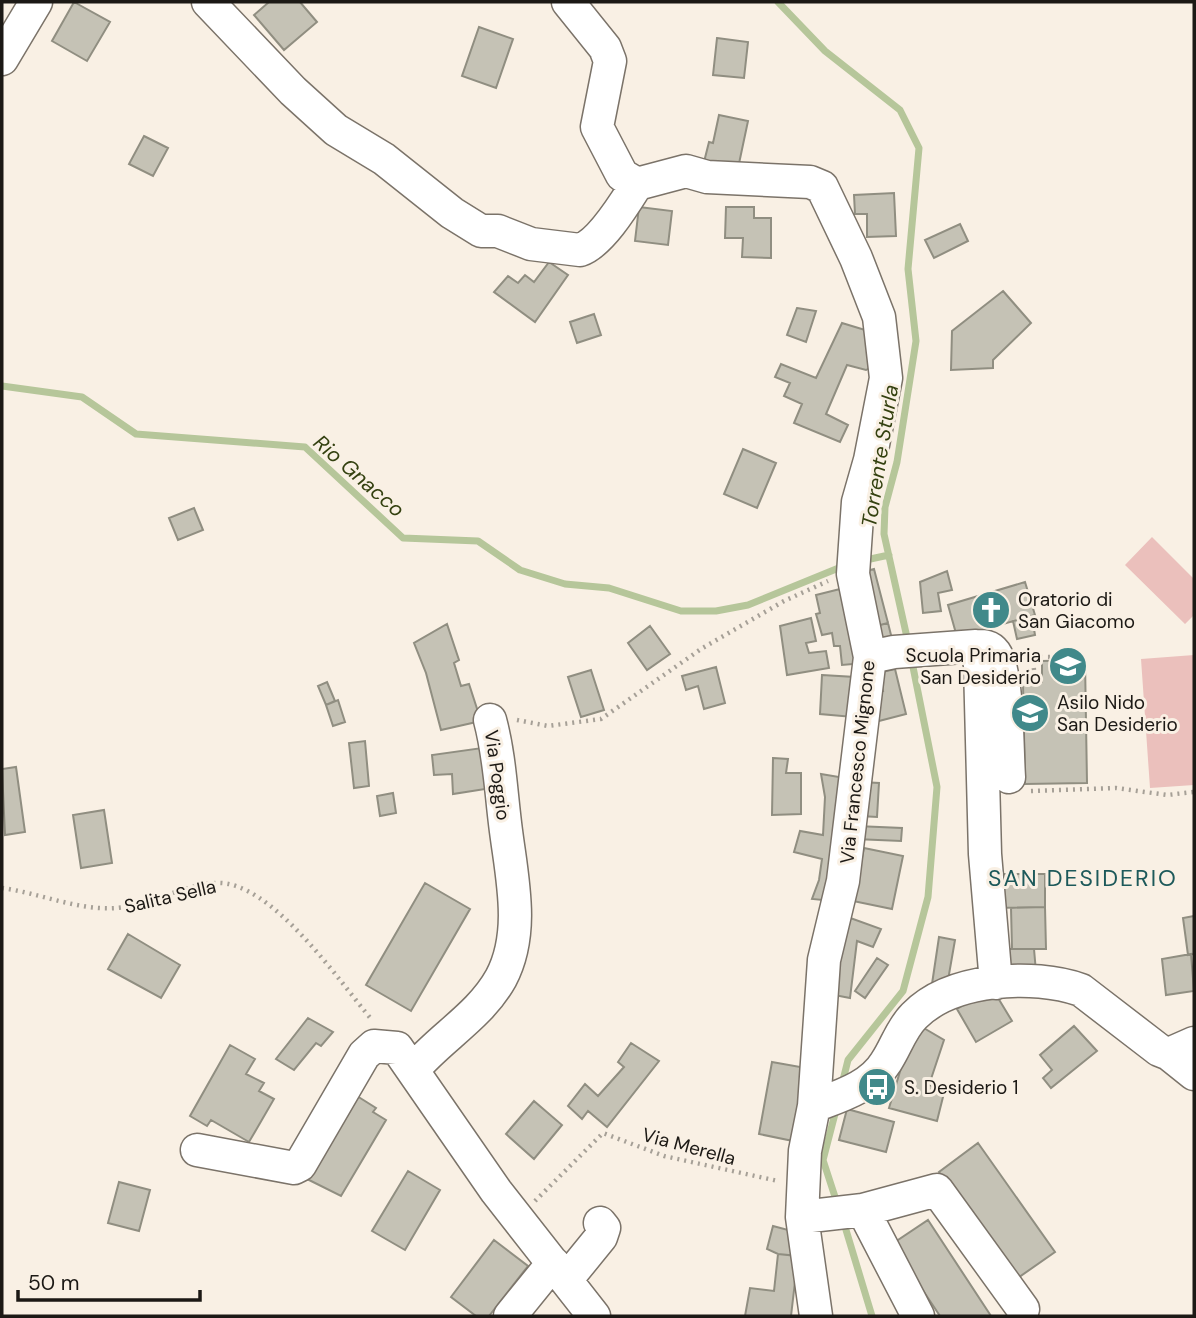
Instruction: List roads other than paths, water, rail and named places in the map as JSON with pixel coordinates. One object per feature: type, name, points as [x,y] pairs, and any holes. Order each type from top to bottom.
[{"type":"street","points":[[2,59],[36,2]]},
{"type":"street","points":[[208,2],[293,91],[336,130],[384,159],[437,202],[475,228],[498,231],[531,244],[580,250],[587,247],[618,213],[637,184],[622,176],[598,134],[597,120],[610,71],[609,55],[568,2]]},
{"type":"street","name":"Via Francesco Mignone","points":[[637,184],[686,171],[706,177],[810,182],[822,187],[856,258],[879,317],[890,377],[858,502],[853,564],[882,655],[843,881],[824,960],[831,1100],[804,1151],[834,1213],[816,1316]]},
{"type":"street","points":[[882,655],[989,639],[980,665],[997,784],[985,854],[996,983]]},
{"type":"street","name":"Via Poggio","points":[[405,1059],[436,1045],[464,1023],[492,992],[511,951],[515,919],[512,868],[490,720]]},
{"type":"street","points":[[831,1100],[880,1072],[904,1029],[923,1007],[955,991],[996,983],[1054,982],[1081,990],[1159,1050],[1181,1048],[1194,1074]]},
{"type":"street","points":[[197,1150],[294,1168],[300,1165],[365,1055],[374,1046],[405,1059],[496,1191],[594,1316]]},
{"type":"street","points":[[918,1316],[834,1213],[937,1190],[1023,1309]]},
{"type":"street","points":[[510,1316],[601,1237],[604,1228],[600,1223]]},
{"type":"waterway","name":"Torrente Sturla","points":[[778,2],[825,51],[900,110],[919,148],[908,269],[916,341],[897,462],[885,507],[884,534],[908,642]]},
{"type":"waterway","name":"Rio Gnacco","points":[[2,386],[82,397],[136,434],[305,447],[403,538],[478,541],[520,570],[565,584],[609,588],[681,611],[716,611],[748,605],[846,565]]},
{"type":"waterway","name":"Rio Gnacco","points":[[861,561],[889,555]]},
{"type":"waterway","name":"Torrente Sturla","points":[[842,1084],[848,1060],[903,991],[928,897],[937,787],[911,657]]},
{"type":"waterway","name":"Torrente Sturla","points":[[837,1106],[823,1160],[838,1206]]},
{"type":"waterway","name":"Torrente Sturla","points":[[843,1220],[872,1316]]},
{"type":"place","name":"Oratorio di San Giacomo","points":[[991,610]]},
{"type":"place","name":"Scuola Primaria San Desiderio","points":[[1068,666]]},
{"type":"place","name":"Asilo Nido San Desiderio","points":[[1030,713]]},
{"type":"place","name":"S. Desiderio 1","points":[[877,1087]]},
{"type":"district","name":"SAN DESIDERIO","points":[[1083,878]]}]
